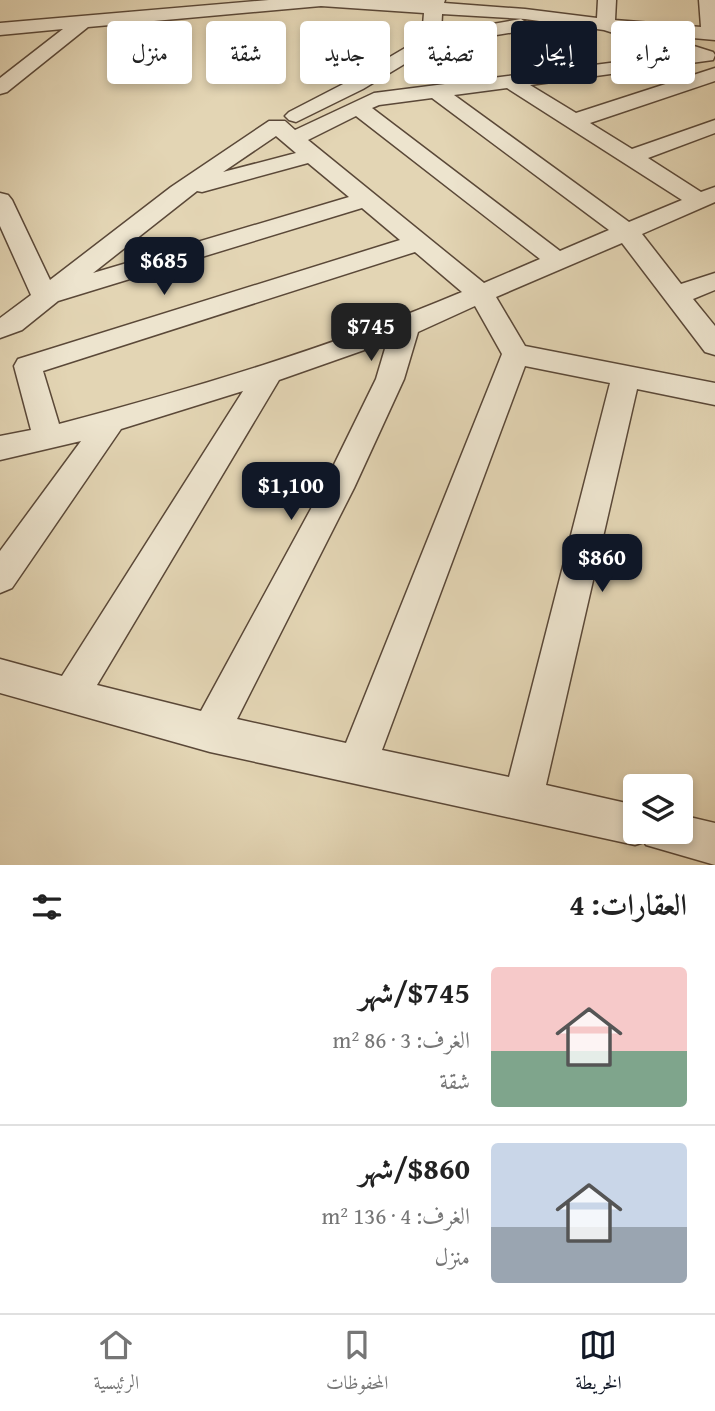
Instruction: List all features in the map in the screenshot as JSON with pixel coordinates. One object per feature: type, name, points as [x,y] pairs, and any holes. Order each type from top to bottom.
[{"type":"street","points":[[0,29],[141,5],[240,0]]},
{"type":"street","points":[[0,22],[83,22],[316,0],[525,7],[560,19],[713,34],[708,0]]},
{"type":"street","points":[[606,25],[607,0]]},
{"type":"street","points":[[497,29],[560,19]]},
{"type":"street","points":[[0,88],[83,22]]},
{"type":"street","points":[[606,25],[712,63]]},
{"type":"street","points":[[48,438],[28,366],[6,326],[179,192],[285,132],[363,97],[404,63]]},
{"type":"street","points":[[363,97],[712,63]]},
{"type":"street","points":[[574,121],[712,63]]},
{"type":"street","points":[[510,81],[631,157],[707,197]]},
{"type":"street","points":[[436,91],[626,231],[715,345]]},
{"type":"street","points":[[363,97],[559,262]]},
{"type":"street","points":[[631,157],[715,125]]},
{"type":"street","points":[[285,132],[482,295],[516,354],[715,394]]},
{"type":"street","points":[[179,192],[313,155]]},
{"type":"street","points":[[0,448],[111,421],[269,373],[407,326],[707,197]]},
{"type":"street","points":[[45,296],[368,199]]},
{"type":"street","points":[[0,200],[45,296]]},
{"type":"street","points":[[28,366],[421,242]]},
{"type":"street","points":[[678,295],[715,281]]},
{"type":"street","points":[[210,733],[338,488],[390,379],[407,326]]},
{"type":"street","points":[[357,764],[516,354]]},
{"type":"street","points":[[70,697],[269,373]]},
{"type":"street","points":[[523,799],[626,376]]},
{"type":"street","points":[[0,578],[111,421]]},
{"type":"street","points":[[0,677],[210,733],[623,822]]},
{"type":"street","points":[[693,839],[715,844]]}]
